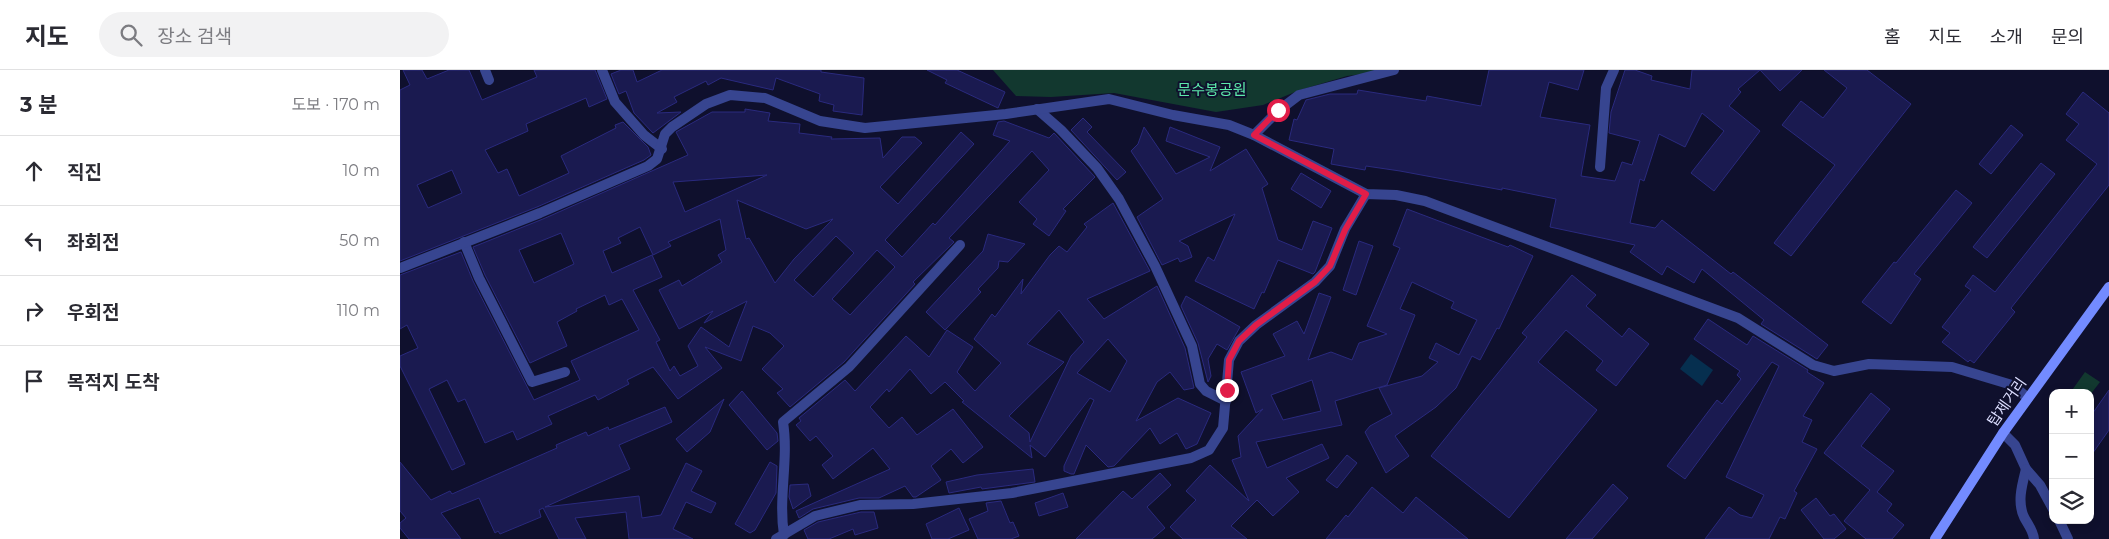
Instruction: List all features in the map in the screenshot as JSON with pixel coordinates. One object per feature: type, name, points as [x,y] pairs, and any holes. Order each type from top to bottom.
[{"type":"main road","name":"탑제거리","points":[[1935,539],[2028,398],[2109,287]]},
{"type":"street","points":[[602,70],[615,102],[644,135],[662,149]]},
{"type":"street","points":[[1254,135],[1278,110],[1299,96],[1394,70]]},
{"type":"street","points":[[1600,166],[1606,88],[1614,70]]},
{"type":"street","points":[[400,268],[540,213],[648,166],[657,159],[666,134],[672,127],[706,104],[730,95],[765,98],[820,121],[865,128],[1037,109],[1109,98],[1173,115],[1229,125],[1254,135],[1366,194],[1396,195],[1425,201],[1738,318],[1813,365],[1834,371],[1869,364],[1952,366],[2012,385],[2028,398]]},
{"type":"street","points":[[1037,109],[1061,130],[1097,168],[1118,199],[1155,266],[1192,346],[1200,384],[1206,391],[1226,400]]},
{"type":"street","points":[[780,537],[815,516],[860,505],[913,504],[1012,493],[1191,458],[1209,450],[1223,428],[1229,360],[1239,341],[1256,325],[1315,282],[1330,266],[1345,230],[1366,194]]},
{"type":"street","points":[[464,242],[483,286],[532,382],[564,372]]},
{"type":"street","points":[[780,537],[786,437],[783,422],[849,367],[960,245]]},
{"type":"street","points":[[2004,433],[2016,445],[2026,469],[2040,485],[2049,502]]},
{"type":"street","points":[[2026,469],[2021,489],[2020,509],[2031,527],[2034,539]]},
{"type":"street","points":[[2061,524],[2068,539]]},
{"type":"green space","name":"문수봉공원","points":[[993,70],[1393,70],[1347,76],[1300,90],[1263,105],[1216,112],[1114,93],[1051,97],[1016,96]]},
{"type":"green space","points":[[2085,372],[2100,382],[2094,390],[2073,389]]},
{"type":"water","points":[[1691,354],[1713,370],[1702,386],[1680,369]]},
{"type":"building","points":[[403,70],[422,70],[427,79],[449,70],[469,70],[482,100],[537,77],[534,70],[595,70],[607,99],[589,107],[586,98],[526,124],[528,131],[485,150],[498,173],[507,169],[519,196],[569,173],[561,156],[616,128],[615,125],[623,122],[648,147],[651,155],[644,160],[537,207],[400,261],[400,90],[410,85]],"holes":[[[452,170],[462,193],[428,208],[417,185]]]},
{"type":"building","points":[[621,70],[633,70],[637,82],[662,70],[821,70],[821,72],[864,78],[862,115],[833,111],[834,105],[819,101],[820,94],[776,78],[773,90],[721,78],[708,85],[706,81],[674,97],[677,102],[657,113],[681,112],[653,133],[634,113],[626,91],[619,94],[611,74]]},
{"type":"building","points":[[927,70],[957,70],[1005,92],[998,108],[945,83],[947,80]]},
{"type":"building","points":[[1489,70],[1584,70],[1578,90],[1549,82],[1540,117],[1590,125],[1581,176],[1615,181],[1622,162],[1632,165],[1640,141],[1609,133],[1611,112],[1625,70],[1635,70],[1652,76],[1651,80],[1690,89],[1692,70],[1760,70],[1738,89],[1741,92],[1729,106],[1760,131],[1714,191],[1691,173],[1724,131],[1702,113],[1685,147],[1659,134],[1644,181],[1640,179],[1630,223],[1655,228],[1662,220],[1731,274],[1733,272],[1828,345],[1817,359],[1761,324],[1764,320],[1702,269],[1694,283],[1667,266],[1662,275],[1630,252],[1635,245],[1550,227],[1556,199],[1400,171],[1366,166],[1365,170],[1331,164],[1334,149],[1289,140],[1294,119],[1297,120],[1306,100],[1330,94],[1357,94],[1358,90],[1426,101],[1427,96],[1481,106]]},
{"type":"building","points":[[1760,70],[1802,70],[1780,91]]},
{"type":"building","points":[[1824,70],[1867,70],[1911,104],[1791,256],[1774,243],[1835,165],[1782,125],[1801,101],[1823,118],[1847,88]]},
{"type":"building","points":[[2083,92],[2109,113],[2109,185],[2011,308],[2015,312],[1974,363],[1970,360],[1968,362],[1942,342],[1950,333],[1942,327],[1971,290],[1965,286],[1973,275],[1995,292],[2097,164],[2066,140],[2079,124],[2066,114]]},
{"type":"building","points":[[745,109],[770,113],[768,121],[800,124],[799,133],[832,137],[831,139],[880,138],[883,158],[902,137],[915,137],[922,143],[880,187],[898,204],[961,132],[974,144],[885,240],[902,257],[933,223],[935,225],[1010,141],[993,135],[998,122],[1004,121],[1049,138],[1054,133],[1095,177],[1063,209],[1066,211],[1049,236],[1033,224],[1037,219],[1019,202],[1049,170],[1032,151],[949,238],[954,242],[913,282],[915,284],[844,362],[790,407],[777,393],[783,389],[762,369],[784,346],[770,333],[753,326],[741,361],[705,347],[722,368],[678,399],[653,367],[627,380],[629,384],[598,400],[595,395],[548,416],[552,424],[517,440],[513,431],[485,443],[465,399],[458,402],[447,380],[429,389],[465,464],[452,470],[400,366],[400,356],[418,348],[407,325],[400,329],[400,275],[461,252],[473,281],[534,400],[580,380],[571,361],[639,330],[622,299],[609,305],[605,295],[576,309],[577,311],[557,322],[567,346],[530,363],[485,275],[473,247],[543,219],[688,155],[676,132],[712,112],[745,112]],"holes":[[[767,175],[685,212],[673,182]],[[737,200],[806,229],[833,219],[794,259],[775,283],[749,238],[746,239]],[[720,219],[726,250],[718,255],[722,262],[682,286],[679,280],[659,290],[679,329],[713,311],[704,323],[747,301],[729,347],[701,327],[688,346],[698,366],[680,376],[674,366],[670,371],[656,342],[660,340],[633,290],[662,277],[652,255],[612,273],[603,251],[621,243],[618,238],[640,227],[653,255],[671,246],[668,242]],[[561,233],[574,264],[534,283],[519,250]],[[836,236],[854,253],[813,297],[794,280]],[[877,250],[895,267],[850,315],[832,299]]]},
{"type":"building","points":[[1083,118],[1092,127],[1087,132],[1126,172],[1117,180],[1071,130]]},
{"type":"building","points":[[2011,125],[2023,135],[1991,174],[1979,164]]},
{"type":"building","points":[[1144,127],[1176,174],[1210,157],[1166,141],[1170,127],[1220,147],[1210,171],[1246,149],[1268,184],[1262,188],[1278,240],[1302,250],[1313,221],[1332,228],[1315,272],[1313,274],[1278,260],[1264,293],[1262,292],[1254,309],[1195,281],[1208,257],[1214,261],[1235,214],[1179,241],[1188,246],[1192,257],[1180,262],[1178,258],[1162,265],[1137,217],[1163,199],[1131,151],[1138,144]]},
{"type":"building","points":[[2041,163],[2055,174],[1987,258],[1973,247]]},
{"type":"building","points":[[1301,173],[1331,191],[1321,208],[1291,189]]},
{"type":"building","points":[[1956,190],[1972,203],[1914,274],[1921,279],[1891,324],[1862,302]]},
{"type":"building","points":[[1113,203],[1150,271],[1087,299],[1104,319],[1157,286],[1185,348],[1194,388],[1184,390],[1170,372],[1157,382],[1136,421],[1178,398],[1211,413],[1197,444],[1186,449],[1177,433],[1160,444],[1150,428],[1114,466],[1108,467],[1086,445],[1074,474],[1071,474],[1064,471],[1064,466],[1094,400],[1090,398],[1045,457],[1030,445],[1032,458],[962,402],[964,401],[945,382],[931,394],[910,369],[889,392],[887,389],[870,407],[889,428],[902,417],[917,435],[953,409],[983,447],[963,463],[951,449],[931,466],[941,480],[916,497],[913,497],[905,486],[879,498],[859,498],[813,509],[799,518],[796,511],[890,469],[873,448],[833,479],[822,465],[833,456],[816,436],[810,441],[796,425],[801,421],[799,418],[845,380],[855,391],[906,336],[929,357],[947,330],[973,347],[957,372],[975,391],[1001,363],[974,339],[992,314],[995,317],[1023,279],[1021,294],[1059,246],[1067,252],[1087,227],[1084,224]],"holes":[[[1059,310],[1084,342],[1071,356],[1030,442],[1029,433],[1009,416],[1064,362],[1027,344]],[[1108,339],[1127,361],[1110,392],[1077,373]]]},
{"type":"building","points":[[1407,209],[1508,247],[1510,245],[1533,256],[1499,329],[1497,328],[1480,360],[1472,356],[1456,388],[1436,407],[1395,436],[1409,456],[1386,473],[1365,432],[1370,426],[1392,414],[1379,388],[1422,376],[1438,362],[1429,358],[1436,343],[1459,355],[1477,320],[1451,308],[1454,302],[1412,282],[1400,309],[1415,315],[1387,385],[1335,401],[1342,425],[1256,442],[1267,468],[1322,444],[1329,458],[1286,478],[1299,492],[1273,516],[1257,500],[1231,526],[1247,539],[1183,539],[1170,527],[1196,500],[1186,491],[1210,465],[1249,501],[1232,460],[1241,457],[1238,436],[1263,409],[1256,413],[1241,372],[1285,356],[1273,334],[1297,321],[1304,334],[1319,293],[1331,297],[1308,360],[1331,352],[1352,360],[1359,343],[1387,334],[1367,326],[1400,248],[1393,245]],"holes":[[[1312,380],[1321,411],[1283,420],[1271,395]]]},
{"type":"building","points":[[988,234],[1025,244],[1008,262],[999,261],[998,268],[978,289],[981,292],[945,330],[926,312],[983,251]]},
{"type":"building","points":[[1359,241],[1373,246],[1356,295],[1343,290]]},
{"type":"building","points":[[1572,275],[1596,295],[1586,306],[1622,337],[1629,328],[1649,344],[1616,386],[1596,370],[1603,361],[1566,330],[1538,362],[1597,410],[1509,518],[1431,456],[1527,337],[1522,333]]},
{"type":"building","points":[[1186,296],[1240,327],[1227,350],[1217,344],[1208,359],[1211,376],[1208,382],[1198,343],[1181,306]]},
{"type":"building","points":[[1708,319],[1747,345],[1753,336],[1808,370],[1807,372],[1824,383],[1803,416],[1812,420],[1802,442],[1817,449],[1794,491],[1797,493],[1785,519],[1780,517],[1769,539],[1705,539],[1729,507],[1740,515],[1752,518],[1764,495],[1726,477],[1779,366],[1772,362],[1685,479],[1667,466],[1717,400],[1722,404],[1741,379],[1737,375],[1740,371],[1694,339]]},
{"type":"building","points":[[2109,390],[2109,430],[2094,451],[2094,434],[2094,411]]},
{"type":"building","points":[[742,391],[777,433],[778,441],[767,450],[729,405]]},
{"type":"building","points":[[1871,393],[1890,409],[1861,446],[1894,471],[1877,492],[1892,504],[1887,511],[1904,525],[1892,539],[1866,539],[1844,521],[1870,490],[1824,453]]},
{"type":"building","points":[[724,399],[710,432],[687,452],[676,439]]},
{"type":"building","points":[[665,407],[672,422],[619,445],[630,469],[545,507],[639,496],[642,518],[661,515],[686,463],[702,471],[691,491],[716,503],[711,513],[686,502],[673,529],[693,539],[629,539],[626,512],[575,518],[586,539],[559,539],[543,508],[539,510],[541,517],[500,534],[498,531],[495,533],[479,498],[441,513],[461,539],[409,539],[400,528],[400,523],[406,518],[400,511],[400,462],[431,500],[450,491],[452,494],[557,448],[556,445],[586,432],[588,436],[608,427],[609,430]]},
{"type":"building","points":[[1347,455],[1357,463],[1337,488],[1326,480]]},
{"type":"building","points":[[770,462],[777,466],[776,493],[755,530],[750,533],[735,524]]},
{"type":"building","points":[[1033,469],[1035,482],[982,489],[981,487],[949,493],[946,482],[977,475]]},
{"type":"building","points":[[1160,473],[1171,485],[1147,507],[1165,528],[1152,539],[1076,539],[1123,491],[1132,499]]},
{"type":"building","points":[[808,484],[811,496],[793,509],[789,497],[790,485]]},
{"type":"building","points":[[1613,484],[1628,498],[1592,539],[1566,539]]},
{"type":"building","points":[[1372,487],[1403,513],[1416,497],[1468,539],[1326,539],[1346,515],[1348,517]]},
{"type":"building","points":[[1063,493],[1068,507],[1039,516],[1035,503]]},
{"type":"building","points":[[1816,498],[1830,516],[1834,514],[1846,529],[1834,539],[1824,539],[1801,510]]},
{"type":"building","points":[[1001,501],[1010,523],[1013,522],[1019,536],[1011,539],[978,539],[969,519],[988,511],[986,503]]},
{"type":"building","points":[[959,508],[969,530],[948,539],[932,539],[926,524]]},
{"type":"building","points":[[861,512],[874,512],[878,528],[855,535],[853,529],[829,539],[808,539],[804,530],[818,522]]},
{"type":"route","points":[[1227,390],[1229,360],[1239,341],[1256,325],[1315,282],[1330,266],[1345,230],[1366,194],[1254,135],[1278,110]]}]
